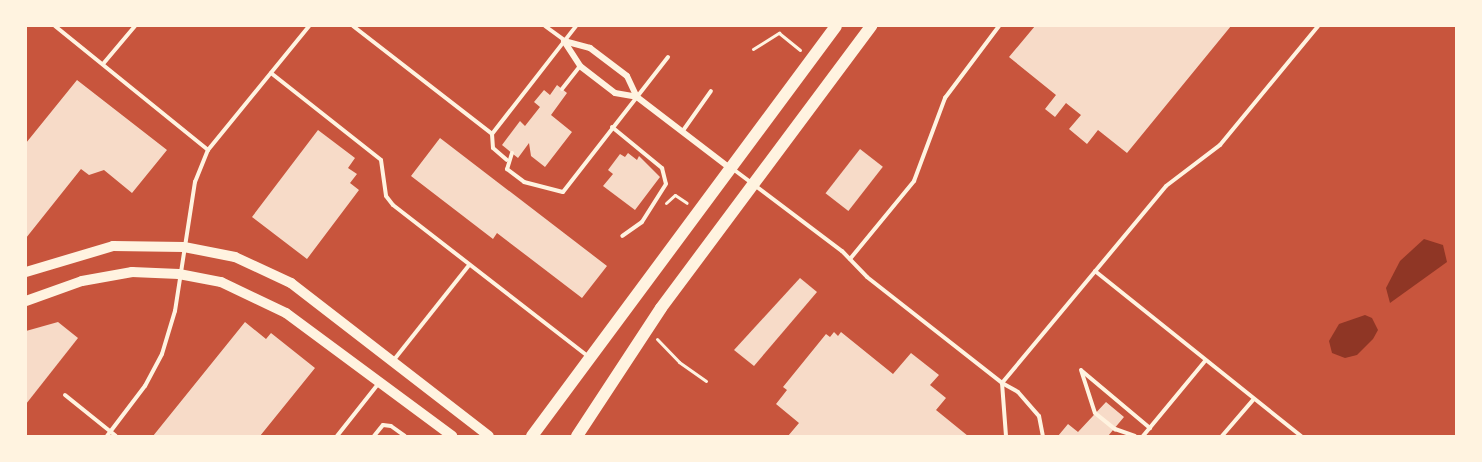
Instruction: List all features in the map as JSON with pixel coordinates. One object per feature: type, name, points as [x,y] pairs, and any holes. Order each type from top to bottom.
[{"type":"main road","points":[[532,436],[836,26]]},
{"type":"main road","points":[[577,436],[646,330],[871,26]]},
{"type":"main road","points":[[26,272],[113,246],[184,247],[235,257],[274,274],[393,361],[489,436]]},
{"type":"main road","points":[[26,301],[101,276],[132,272],[179,274],[221,282],[266,301],[381,381],[452,436]]},
{"type":"street","points":[[564,41],[580,66],[615,93],[637,97]]},
{"type":"street","points":[[564,41],[590,48],[627,76],[637,97],[730,168]]},
{"type":"lane","points":[[55,26],[208,150]]},
{"type":"lane","points":[[103,64],[135,26]]},
{"type":"lane","points":[[109,434],[159,360],[170,329],[195,182],[208,150],[309,26]]},
{"type":"lane","points":[[353,26],[492,134],[494,148],[507,160]]},
{"type":"lane","points":[[545,26],[564,41]]},
{"type":"lane","points":[[492,134],[576,26]]},
{"type":"lane","points":[[850,259],[914,182],[945,98],[999,26]]},
{"type":"lane","points":[[1006,436],[1002,383],[1166,186],[1230,134],[1318,26]]},
{"type":"lane","points":[[512,153],[507,160],[507,169],[524,182],[562,192],[668,57]]},
{"type":"lane","points":[[562,89],[580,66]]},
{"type":"lane","points":[[271,73],[381,160],[386,196],[393,205],[590,357]]},
{"type":"lane","points":[[682,132],[711,91]]},
{"type":"lane","points":[[612,127],[662,168],[666,184],[642,222],[622,236]]},
{"type":"lane","points":[[730,168],[753,183],[1002,383],[1017,392],[1033,407],[1043,424],[1043,436]]},
{"type":"lane","points":[[393,361],[469,265]]},
{"type":"lane","points":[[1095,271],[1253,400],[1301,436]]},
{"type":"lane","points":[[1143,436],[1205,361]]},
{"type":"lane","points":[[1135,436],[1115,429],[1095,413],[1081,370],[1150,428]]},
{"type":"lane","points":[[337,436],[381,381]]},
{"type":"lane","points":[[65,395],[109,434],[116,436]]},
{"type":"lane","points":[[1222,436],[1253,400]]},
{"type":"lane","points":[[374,436],[383,425],[392,426],[405,436]]},
{"type":"path","points":[[753,49],[779,33],[811,58]]},
{"type":"path","points":[[659,198],[668,204],[675,195],[700,209]]},
{"type":"path","points":[[646,330],[706,381]]},
{"type":"shaded area","points":[[1424,239],[1443,245],[1447,262],[1390,303],[1386,288],[1400,261]]},
{"type":"shaded area","points":[[1365,315],[1372,318],[1378,330],[1373,339],[1357,355],[1345,358],[1332,353],[1329,341],[1339,324]]},
{"type":"building","points":[[1035,26],[1231,26],[1127,153],[1098,130],[1087,144],[1069,129],[1081,115],[1066,103],[1055,117],[1045,109],[1056,95],[1009,57]]},
{"type":"building","points":[[77,80],[167,150],[132,193],[104,170],[89,175],[81,169],[26,238],[26,143]]},
{"type":"building","points":[[557,85],[567,93],[551,115],[572,132],[545,167],[531,156],[529,143],[518,158],[502,145],[520,121],[525,126],[540,107],[534,102],[544,90],[550,95]]},
{"type":"building","points":[[318,130],[355,158],[348,168],[357,174],[350,183],[359,190],[307,259],[252,217]]},
{"type":"building","points":[[440,138],[607,266],[582,298],[497,233],[493,239],[411,176]]},
{"type":"building","points":[[860,149],[883,167],[848,211],[826,193]]},
{"type":"building","points":[[628,153],[637,160],[639,156],[660,177],[635,210],[603,186],[613,174],[608,170],[620,154],[625,157]]},
{"type":"building","points":[[800,278],[817,292],[754,366],[734,350]]},
{"type":"building","points":[[58,322],[78,338],[26,404],[26,331]]},
{"type":"building","points":[[245,322],[266,339],[271,333],[315,368],[260,436],[153,436]]},
{"type":"building","points":[[834,332],[838,336],[841,332],[893,374],[911,353],[939,375],[930,385],[946,398],[936,410],[968,436],[788,436],[799,423],[776,404],[787,390],[783,387],[826,334],[830,337]]},
{"type":"building","points":[[1106,402],[1124,417],[1108,436],[1058,436],[1068,424],[1078,432]]}]
